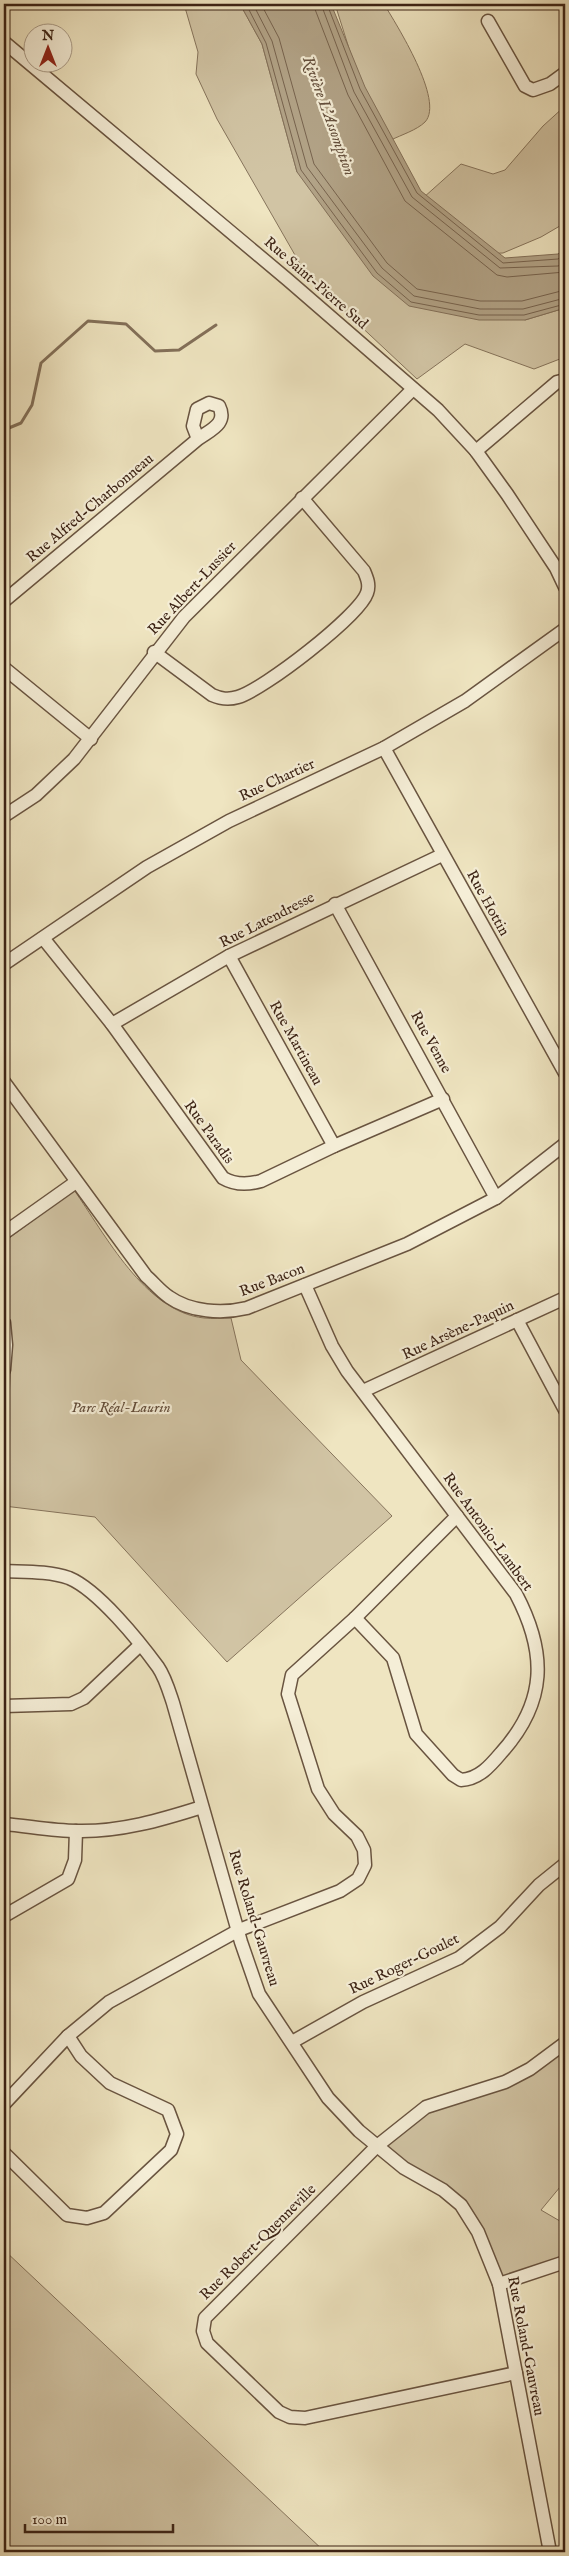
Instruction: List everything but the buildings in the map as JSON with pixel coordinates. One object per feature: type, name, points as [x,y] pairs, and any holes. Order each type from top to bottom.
[{"type":"street","points":[[488,21],[525,86],[534,90],[550,84],[565,72]]},
{"type":"street","name":"Rue Saint-Pierre Sud","points":[[4,42],[274,268],[438,410],[476,451],[556,568],[565,587]]},
{"type":"street","points":[[476,451],[556,382],[565,380]]},
{"type":"street","name":"Rue Albert-Lussier","points":[[4,816],[53,781],[91,739],[154,652],[184,616],[413,389]]},
{"type":"street","name":"Rue Alfred-Charbonneau","points":[[4,601],[198,439]]},
{"type":"street","points":[[154,652],[212,695],[222,699],[240,697],[267,682],[356,610],[367,594],[368,586],[364,571],[302,498]]},
{"type":"street","name":"Rue Chartier","points":[[4,964],[155,862],[229,821],[384,748],[465,701],[565,628]]},
{"type":"street","points":[[4,668],[91,739]]},
{"type":"street","name":"Rue Hottin","points":[[384,748],[565,1073]]},
{"type":"street","name":"Rue Latendresse","points":[[112,1024],[229,956],[335,904],[442,855]]},
{"type":"street","name":"Rue Venne","points":[[335,904],[496,1198]]},
{"type":"street","name":"Rue Paradis","points":[[43,938],[112,1024],[223,1178],[231,1183],[240,1184],[261,1181],[334,1146],[443,1099]]},
{"type":"street","name":"Rue Martineau","points":[[229,956],[334,1146]]},
{"type":"street","name":"Rue Bacon","points":[[4,1082],[146,1276],[170,1298],[207,1311],[230,1312],[247,1308],[407,1244],[496,1198],[565,1144]]},
{"type":"street","points":[[4,1233],[76,1182]]},
{"type":"street","name":"Rue Antonio-Lambert","points":[[305,1285],[332,1346],[363,1391],[516,1594],[528,1617],[536,1641],[539,1664],[536,1692],[528,1716],[516,1737],[477,1776],[461,1780],[453,1776],[416,1734],[393,1658],[355,1618]]},
{"type":"street","name":"Rue Arsène-Paquin","points":[[363,1391],[565,1298]]},
{"type":"street","points":[[517,1320],[565,1410]]},
{"type":"street","points":[[4,1323],[6,1345],[4,1370]]},
{"type":"street","points":[[4,2104],[68,2036],[109,2002],[238,1930],[351,1886],[362,1872],[365,1864],[364,1850],[357,1836],[334,1814],[318,1789],[288,1694],[292,1675],[355,1618],[457,1516]]},
{"type":"street","name":"Rue Roland-Gauvreau","points":[[4,1571],[66,1577],[81,1584],[127,1628],[159,1669],[173,1703],[238,1930],[259,1994],[328,2098],[359,2131],[404,2168],[443,2190],[461,2205],[478,2232],[499,2284],[550,2552]]},
{"type":"street","points":[[4,1706],[71,1704],[84,1698],[140,1645]]},
{"type":"street","points":[[4,1824],[76,1831],[135,1826],[202,1807]]},
{"type":"street","points":[[4,1916],[68,1879],[75,1860],[76,1831]]},
{"type":"street","name":"Rue Roger-Goulet","points":[[292,2042],[363,2002],[459,1958],[500,1926],[539,1885],[565,1864]]},
{"type":"street","points":[[4,2153],[66,2215],[87,2218],[104,2213],[171,2150],[177,2134],[168,2110],[110,2084],[81,2056],[68,2036]]},
{"type":"street","name":"Rue Robert-Quenneville","points":[[516,2374],[305,2418],[290,2417],[279,2412],[208,2343],[204,2331],[205,2318],[377,2146],[426,2107],[505,2082],[530,2069],[565,2043]]},
{"type":"street","points":[[499,2284],[565,2262]]},
{"type":"green space","points":[[184,4],[240,4],[262,44],[297,172],[525,320],[565,308],[565,357],[534,369],[465,344],[417,379],[307,276],[217,119],[196,74],[198,52]]},
{"type":"green space","points":[[335,4],[384,4],[408,45],[424,81],[429,98],[429,112],[422,125],[391,140],[359,80]]},
{"type":"green space","points":[[565,106],[565,223],[541,237],[503,253],[476,254],[423,198],[461,164],[493,174],[505,170],[543,126]]},
{"type":"green space","name":"Parc Réal-Laurin","points":[[74,1190],[128,1268],[163,1302],[183,1313],[204,1318],[231,1318],[241,1360],[392,1516],[227,1662],[95,1517],[4,1506],[11,1357],[10,1327],[4,1302],[4,1242]]},
{"type":"green space","points":[[565,2043],[565,2181],[541,2210],[565,2224],[565,2262],[499,2284],[470,2217],[377,2146],[426,2107],[505,2082]]},
{"type":"green space","points":[[4,2250],[325,2552],[4,2552]]},
{"type":"water","name":"Rivière L'Assomption","points":[[240,4],[331,4],[365,87],[421,191],[505,258],[558,254],[565,248],[565,308],[525,320],[479,320],[409,306],[373,276],[297,172],[262,44]]},
{"type":"waterway","points":[[4,430],[21,423],[32,405],[41,363],[88,321],[126,324],[155,351],[179,350],[216,325]]}]
